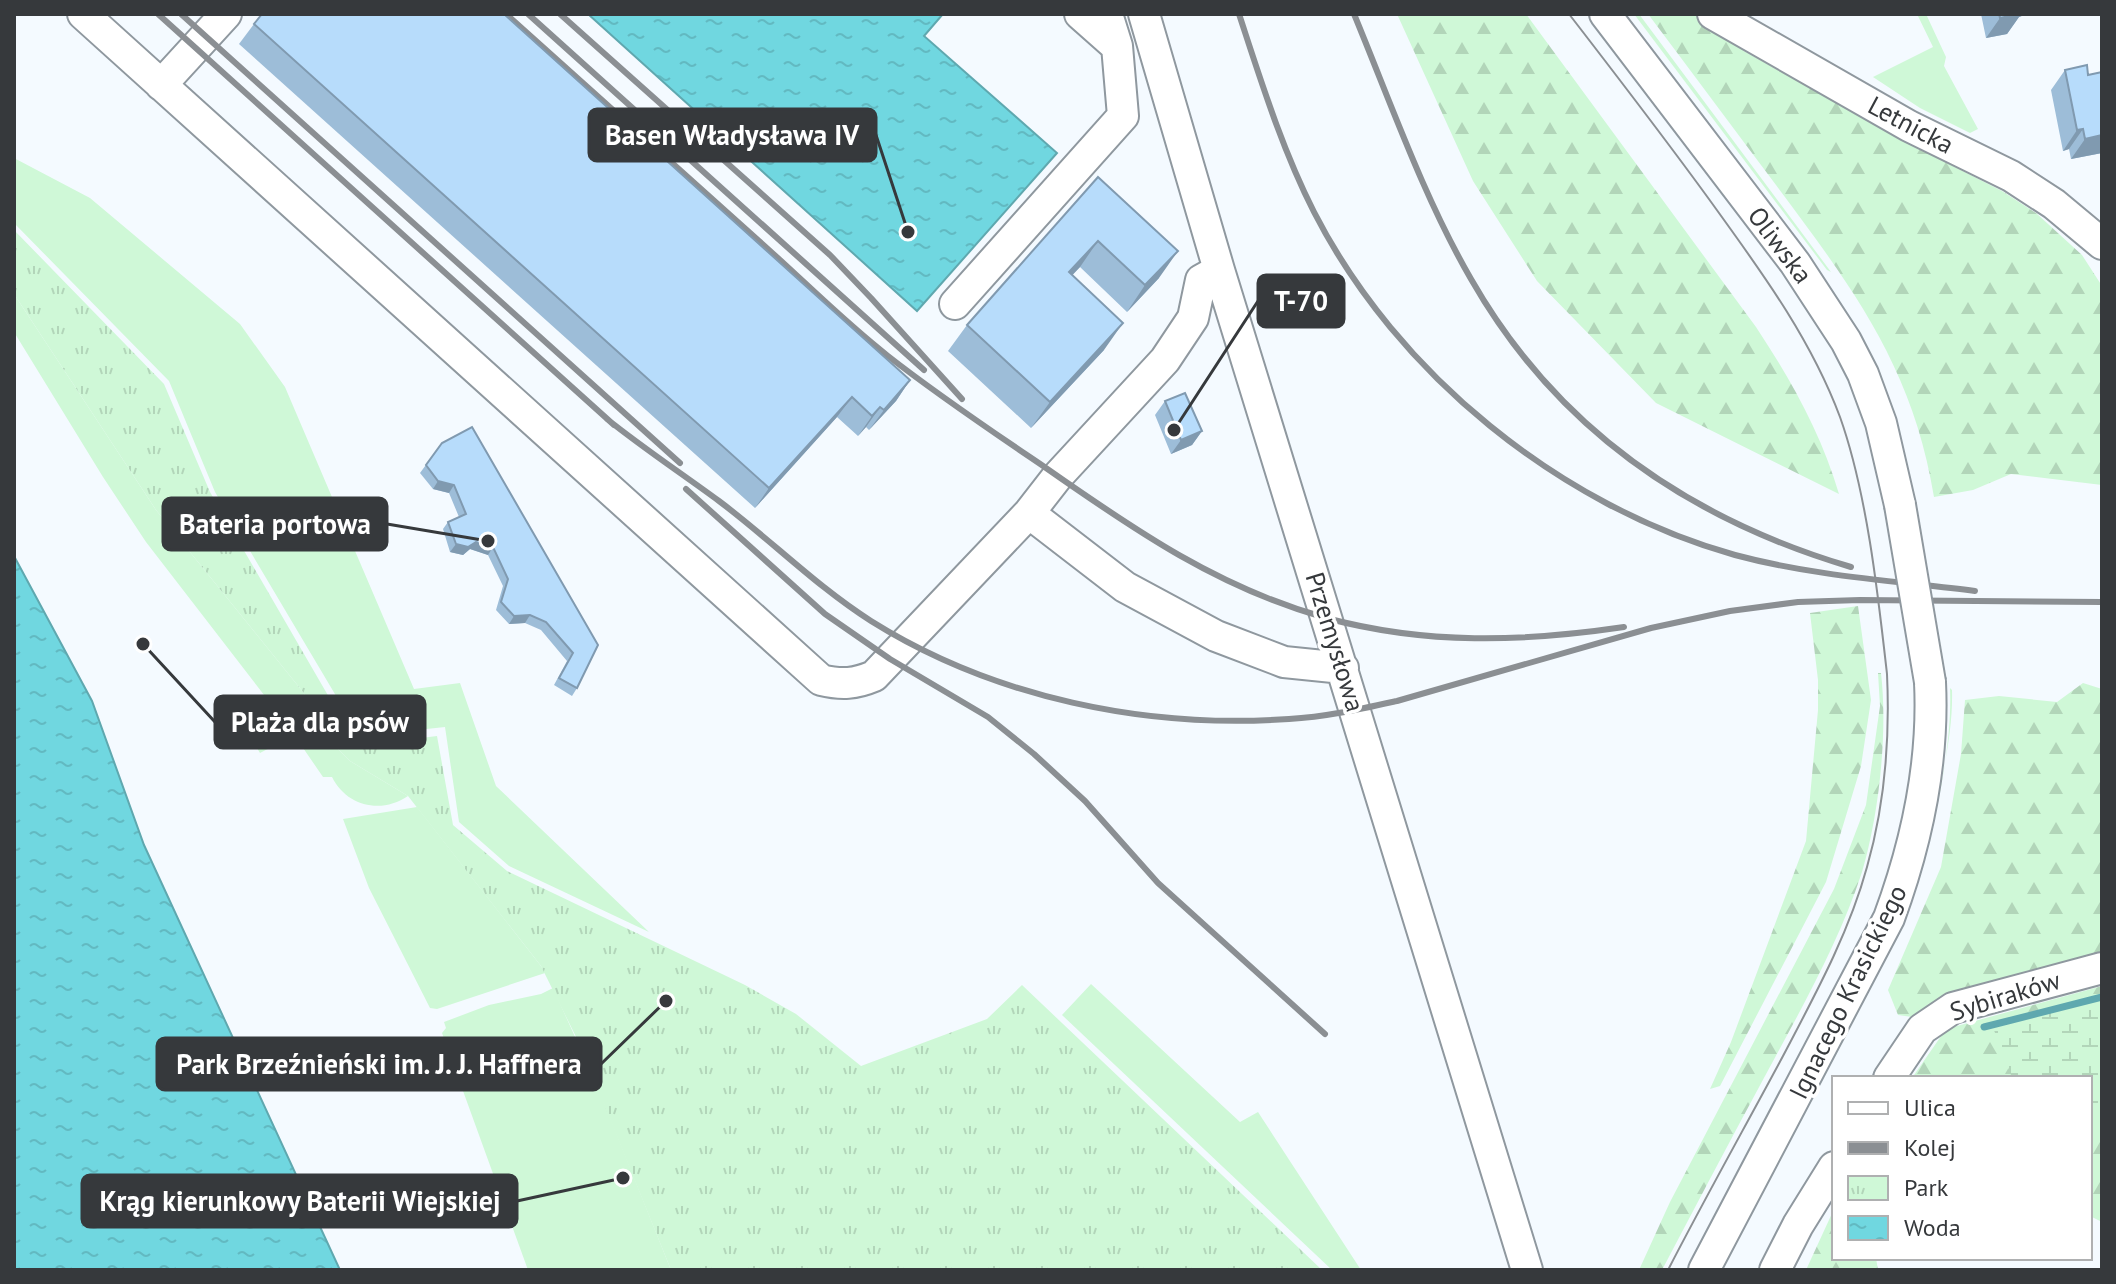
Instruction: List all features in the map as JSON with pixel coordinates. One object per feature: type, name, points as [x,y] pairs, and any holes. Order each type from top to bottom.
[{"type":"street","points":[[83,14],[821,680],[841,685],[858,683],[874,676],[1029,513],[1057,477],[1165,360],[1193,318],[1201,280],[1219,270]]},
{"type":"street","points":[[161,85],[226,14]]},
{"type":"street","points":[[1080,14],[1117,46]]},
{"type":"street","points":[[955,304],[1123,116],[1117,46],[1107,14]]},
{"type":"street","name":"Oliwska","points":[[1605,14],[1795,263],[1846,341],[1863,374],[1881,423],[1900,505]]},
{"type":"street","name":"Letnicka","points":[[1713,14],[1909,126],[2011,176],[2054,204],[2102,244]]},
{"type":"street","points":[[1117,46],[1148,26]]},
{"type":"street","name":"Przemysłowa","points":[[1148,26],[1219,270],[1527,1270]]},
{"type":"street","name":"Ignacego Krasickiego","points":[[1704,1270],[1889,918],[1905,876],[1923,797],[1930,740],[1930,682],[1900,505]]},
{"type":"street","points":[[1029,513],[1125,587],[1216,636],[1284,662],[1343,668]]},
{"type":"street","name":"Sybiraków","points":[[1890,1076],[1922,1029],[1953,1008],[2102,968]]},
{"type":"street","points":[[1775,1270],[1832,1170]]},
{"type":"green space","points":[[1397,14],[1526,14],[1756,327],[1804,408],[1839,494],[1656,403],[1537,281],[1473,181]]},
{"type":"green space","points":[[1634,14],[1639,14],[1831,272],[1827,270]]},
{"type":"green space","points":[[1648,14],[1695,14],[1744,51],[1908,143],[2002,191],[2036,213],[2082,255],[2102,286],[2102,485],[2011,474],[1973,490],[1934,497],[1911,408],[1876,330],[1830,258]]},
{"type":"green space","points":[[1917,14],[1926,14],[1946,57],[1944,66],[1978,129],[1970,133],[1920,108],[1873,77],[1933,47]]},
{"type":"green space","points":[[14,158],[90,198],[240,324],[285,387],[414,689],[460,683],[496,786],[649,932],[509,866],[459,822],[445,727],[362,736],[215,492],[169,381],[14,223]]},
{"type":"green space","points":[[14,230],[164,384],[210,492],[355,742],[365,745],[437,736],[453,825],[507,871],[745,985],[796,1014],[861,1066],[987,1019],[1022,985],[1322,1270],[671,1270],[580,1045],[541,966],[408,796],[350,761],[339,750],[303,692],[156,510],[14,294]]},
{"type":"green space","points":[[14,294],[156,510],[303,692],[339,750],[350,761],[408,796],[387,805],[366,804],[347,795],[332,777],[323,777],[288,726],[146,542],[103,477],[14,332]]},
{"type":"green space","points":[[1858,606],[1871,700],[1861,766],[1826,882],[1720,1086],[1710,1089],[1731,1042],[1806,841],[1818,710],[1818,680],[1810,613]]},
{"type":"green space","points":[[1878,673],[1881,673],[1883,696],[1880,773],[1868,850],[1853,898],[1805,1002],[1662,1270],[1639,1270],[1670,1202],[1834,889],[1866,805],[1880,706]]},
{"type":"green space","points":[[2083,683],[2102,689],[2100,954],[1919,1018],[1898,1015],[1888,990],[1941,867],[1961,754],[1965,700],[1999,696],[2057,702]]},
{"type":"green space","points":[[1950,688],[1951,715],[1949,740],[1945,765]]},
{"type":"green space","points":[[261,710],[279,743],[260,753],[241,721]]},
{"type":"green space","points":[[417,807],[545,973],[437,1009],[430,1008],[369,888],[343,819]]},
{"type":"green space","points":[[1934,818],[1908,911],[1722,1270],[1719,1270],[1907,911]]},
{"type":"green space","points":[[1091,984],[1240,1122],[1258,1112],[1361,1270],[1332,1270],[1062,1015]]},
{"type":"green space","points":[[2102,986],[2102,1222],[2092,1217],[2092,1076],[1913,1076],[1946,1029]]},
{"type":"green space","points":[[553,988],[599,1090],[671,1270],[528,1270],[442,1033],[446,1028],[444,1022],[489,1005],[541,994]]},
{"type":"green space","points":[[2102,997],[2102,1122],[2092,1117],[2092,1076],[2011,1075],[1992,1025]]},
{"type":"green space","points":[[1832,1213],[1832,1260],[1876,1260],[1878,1270],[1806,1270]]},
{"type":"water","points":[[588,14],[943,14],[924,36],[1057,153],[917,311]]},
{"type":"water","points":[[14,556],[92,701],[144,845],[340,1270],[14,1270]]},
{"type":"building","points":[[262,14],[504,14],[910,380],[884,410],[880,407],[872,416],[852,397],[769,488],[254,24]]},
{"type":"building","points":[[2087,65],[2088,75],[2102,72],[2102,135],[2085,139],[2083,129],[2077,130],[2065,70]]},
{"type":"building","points":[[1098,177],[1178,251],[1145,285],[1098,241],[1069,272],[1123,323],[1050,402],[967,325]]},
{"type":"building","points":[[1185,393],[1202,431],[1181,440],[1165,401]]},
{"type":"building","points":[[472,427],[598,645],[577,688],[559,678],[573,653],[546,622],[530,615],[514,616],[501,602],[508,579],[493,547],[476,542],[468,547],[456,544],[448,522],[466,514],[454,485],[438,481],[426,465],[442,443]]},
{"type":"waterway","points":[[1984,1027],[2102,997]]},
{"type":"tram line","points":[[1569,14],[1771,286],[1829,389],[1857,478],[1870,544],[1887,674],[1888,723],[1882,795],[1860,892],[1807,1010],[1668,1270]]},
{"type":"railway","points":[[158,14],[614,425]]},
{"type":"railway","points":[[181,14],[680,463]]},
{"type":"railway","points":[[506,14],[888,356],[946,400],[1079,491],[1214,574],[1287,606],[1326,618],[1401,633],[1512,638],[1624,627]]},
{"type":"railway","points":[[528,14],[924,370]]},
{"type":"railway","points":[[560,14],[830,255],[962,399]]},
{"type":"railway","points":[[1239,14],[1292,164],[1314,212],[1349,271],[1390,327],[1438,379],[1490,426],[1547,468],[1607,504],[1670,533],[1764,562],[1824,573],[1975,591]]},
{"type":"railway","points":[[1354,14],[1408,149],[1454,248],[1505,332],[1543,380],[1586,423],[1632,461],[1682,494],[1735,523],[1851,567]]},
{"type":"railway","points":[[607,419],[719,501],[831,593],[918,648],[1020,688],[1072,703],[1126,713],[1235,721],[1330,715],[1397,701],[1651,628],[1730,611],[1798,602],[2102,602]]},
{"type":"railway","points":[[686,489],[825,614],[890,659],[988,717],[1034,754],[1085,801],[1158,883],[1325,1034]]},
{"type":"place","name":"Basen Władysława IV","points":[[908,232]]},
{"type":"place","name":"T-70","points":[[1174,430]]},
{"type":"place","name":"Bateria portowa","points":[[488,541]]},
{"type":"place","name":"Plaża dla psów","points":[[143,644]]},
{"type":"place","name":"Park Brzeźnieński im. J. J. Haffnera","points":[[666,1001]]},
{"type":"place","name":"Krąg kierunkowy Baterii Wiejskiej","points":[[623,1178]]}]
